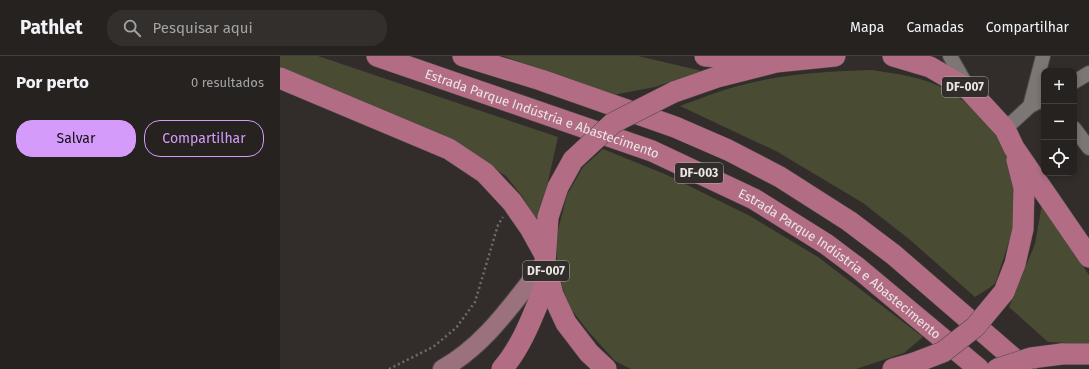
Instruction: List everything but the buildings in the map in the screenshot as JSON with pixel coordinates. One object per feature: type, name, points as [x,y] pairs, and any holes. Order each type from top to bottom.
[{"type":"highway","name":"Estrada Parque Indústria e Abastecimento","points":[[377,56],[652,151],[754,199],[826,244],[858,268],[979,369]]},
{"type":"highway","name":"DF-003","points":[[463,56],[541,80],[675,126],[780,176],[849,222],[894,255],[1026,369]]},
{"type":"highway","points":[[705,56],[776,62]]},
{"type":"highway","name":"DF-007","points":[[502,369],[518,345],[528,325],[546,266],[548,217],[558,187],[573,160],[613,123],[674,92],[717,77],[776,62],[805,57],[835,56]]},
{"type":"highway","name":"DF-007","points":[[893,56],[930,67],[968,88],[1004,129],[1014,148],[1089,257]]},
{"type":"highway","points":[[280,78],[449,148],[485,173],[512,203],[530,228],[546,266]]},
{"type":"highway","name":"DF-007","points":[[894,369],[943,352],[975,327],[1004,292],[1015,264],[1023,229],[1024,188],[1014,148]]},
{"type":"highway","name":"DF-007","points":[[546,266],[558,307],[566,323],[589,353],[606,369]]},
{"type":"highway","points":[[997,369],[1031,358],[1062,354],[1089,354]]},
{"type":"main road","points":[[442,369],[467,353],[484,338],[546,266]]},
{"type":"street","points":[[950,56],[968,88]]},
{"type":"street","points":[[1030,106],[1043,56]]},
{"type":"street","points":[[1077,80],[1089,73]]},
{"type":"street","points":[[1004,129],[1030,106],[1041,100]]},
{"type":"street","points":[[1077,132],[1089,148]]},
{"type":"path","points":[[389,369],[433,347],[456,328],[475,302],[498,225],[512,203]]},
{"type":"green space","points":[[280,56],[318,56],[558,137],[538,226],[522,196],[506,176],[477,156],[280,70]]},
{"type":"green space","points":[[503,56],[638,56],[702,71],[655,87],[613,95]]},
{"type":"green space","points":[[872,70],[919,79],[945,89],[981,116],[994,132],[1004,150],[1011,169],[1015,190],[1015,211],[1011,234],[996,282],[975,297],[909,239],[863,203],[776,151],[680,106],[709,95],[754,82],[822,72]]},
{"type":"green space","points":[[603,149],[667,175],[750,216],[818,257],[923,337],[904,353],[856,369],[631,369],[615,361],[588,331],[568,305],[557,269],[557,234],[567,195],[583,167]]},
{"type":"green space","points":[[1042,204],[1089,275],[1089,344],[1048,342],[1009,307],[1035,244]]}]
